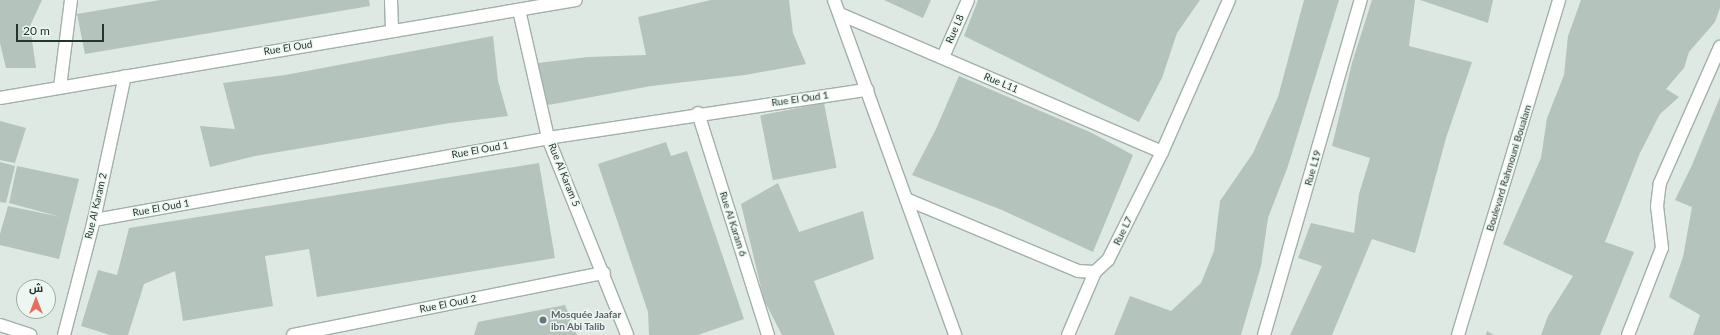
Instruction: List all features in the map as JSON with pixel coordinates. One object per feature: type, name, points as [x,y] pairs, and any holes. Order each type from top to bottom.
[{"type":"street","points":[[60,87],[71,0]]},
{"type":"street","points":[[391,0],[392,31]]},
{"type":"street","name":"Rue El Oud","points":[[0,98],[576,0]]},
{"type":"street","points":[[834,0],[955,335]]},
{"type":"street","name":"Rue L8","points":[[943,57],[968,0]]},
{"type":"street","name":"Rue L7","points":[[1095,272],[1108,260],[1162,152],[1229,0]]},
{"type":"street","name":"Rue L19","points":[[1264,335],[1361,0]]},
{"type":"street","name":"Boulevard Rahmouni Boualam","points":[[1458,335],[1559,0]]},
{"type":"street","name":"Rue Al Karam 5","points":[[519,10],[548,138],[604,273],[627,335]]},
{"type":"street","name":"Rue L11","points":[[840,14],[1162,152]]},
{"type":"street","points":[[1628,335],[1662,248],[1657,206],[1660,183],[1720,47]]},
{"type":"street","name":"Rue Al Karam 2","points":[[64,335],[94,220],[125,76]]},
{"type":"street","name":"Rue El Oud 1","points":[[94,220],[548,138],[698,113],[867,90]]},
{"type":"street","name":"Rue Al Karam 6","points":[[698,113],[768,335]]},
{"type":"street","points":[[906,199],[1078,271],[1095,272],[1068,335]]},
{"type":"street","name":"Rue El Oud 2","points":[[293,335],[604,273]]},
{"type":"street","points":[[0,325],[30,335]]},
{"type":"building","points":[[0,0],[42,0],[30,26],[36,68],[6,68],[0,43]]},
{"type":"building","points":[[160,0],[369,0],[370,6],[85,54],[77,14]]},
{"type":"building","points":[[711,0],[789,0],[793,33],[806,64],[745,75],[651,86],[543,106],[538,63],[588,57],[646,55],[638,17]]},
{"type":"building","points":[[884,0],[931,0],[923,18]]},
{"type":"building","points":[[978,0],[1200,0],[1177,33],[1162,78],[1139,122],[964,36]]},
{"type":"building","points":[[1304,0],[1339,0],[1288,166],[1268,218],[1261,266],[1241,335],[1114,335],[1130,296],[1171,311],[1201,283],[1214,251],[1220,201],[1253,153],[1278,97]]},
{"type":"building","points":[[1372,0],[1415,0],[1409,46],[1472,62],[1446,138],[1415,253],[1372,239],[1332,335],[1290,335],[1322,266],[1298,258],[1311,223],[1354,233],[1359,194],[1370,158],[1332,146],[1352,63]]},
{"type":"building","points":[[1420,0],[1493,0],[1488,23]]},
{"type":"building","points":[[1581,0],[1720,0],[1720,8],[1715,22],[1689,52],[1684,68],[1666,89],[1679,97],[1660,114],[1640,153],[1605,242],[1634,252],[1600,335],[1541,335],[1548,316],[1573,276],[1503,244],[1541,158],[1547,118],[1564,75],[1568,36]]},
{"type":"building","points":[[493,36],[498,81],[508,116],[450,123],[255,156],[210,167],[200,126],[235,129],[223,83],[285,75]]},
{"type":"building","points":[[959,76],[1092,133],[1133,155],[1093,252],[1002,210],[912,175],[936,129]]},
{"type":"building","points":[[1720,97],[1720,335],[1693,335],[1700,315],[1669,297],[1683,257],[1692,207],[1675,200],[1692,165]]},
{"type":"building","points":[[824,103],[837,168],[773,180],[760,115]]},
{"type":"building","points":[[0,121],[26,128],[15,163],[0,160]]},
{"type":"building","points":[[666,142],[671,156],[687,151],[744,319],[698,335],[649,335],[648,312],[598,164]]},
{"type":"building","points":[[0,162],[15,166],[6,203],[0,202]]},
{"type":"building","points":[[539,163],[555,258],[317,297],[309,249],[265,256],[273,306],[183,321],[175,271],[144,284],[128,335],[110,335],[81,326],[98,270],[117,275],[129,228]]},
{"type":"building","points":[[17,166],[79,179],[59,259],[0,245],[0,234],[8,206],[61,217],[9,203]]},
{"type":"building","points":[[778,183],[799,232],[863,211],[874,259],[814,281],[835,335],[782,335],[764,300],[741,204]]},
{"type":"building","name":"Mosquée Jaafar ibn Abi Talib","points":[[565,305],[577,335],[474,335],[478,322]]},
{"type":"building","points":[[1487,331],[1494,335],[1486,335]]},
{"type":"place","name":"Mosquée Jaafar ibn Abi Talib","points":[[543,320]]}]
